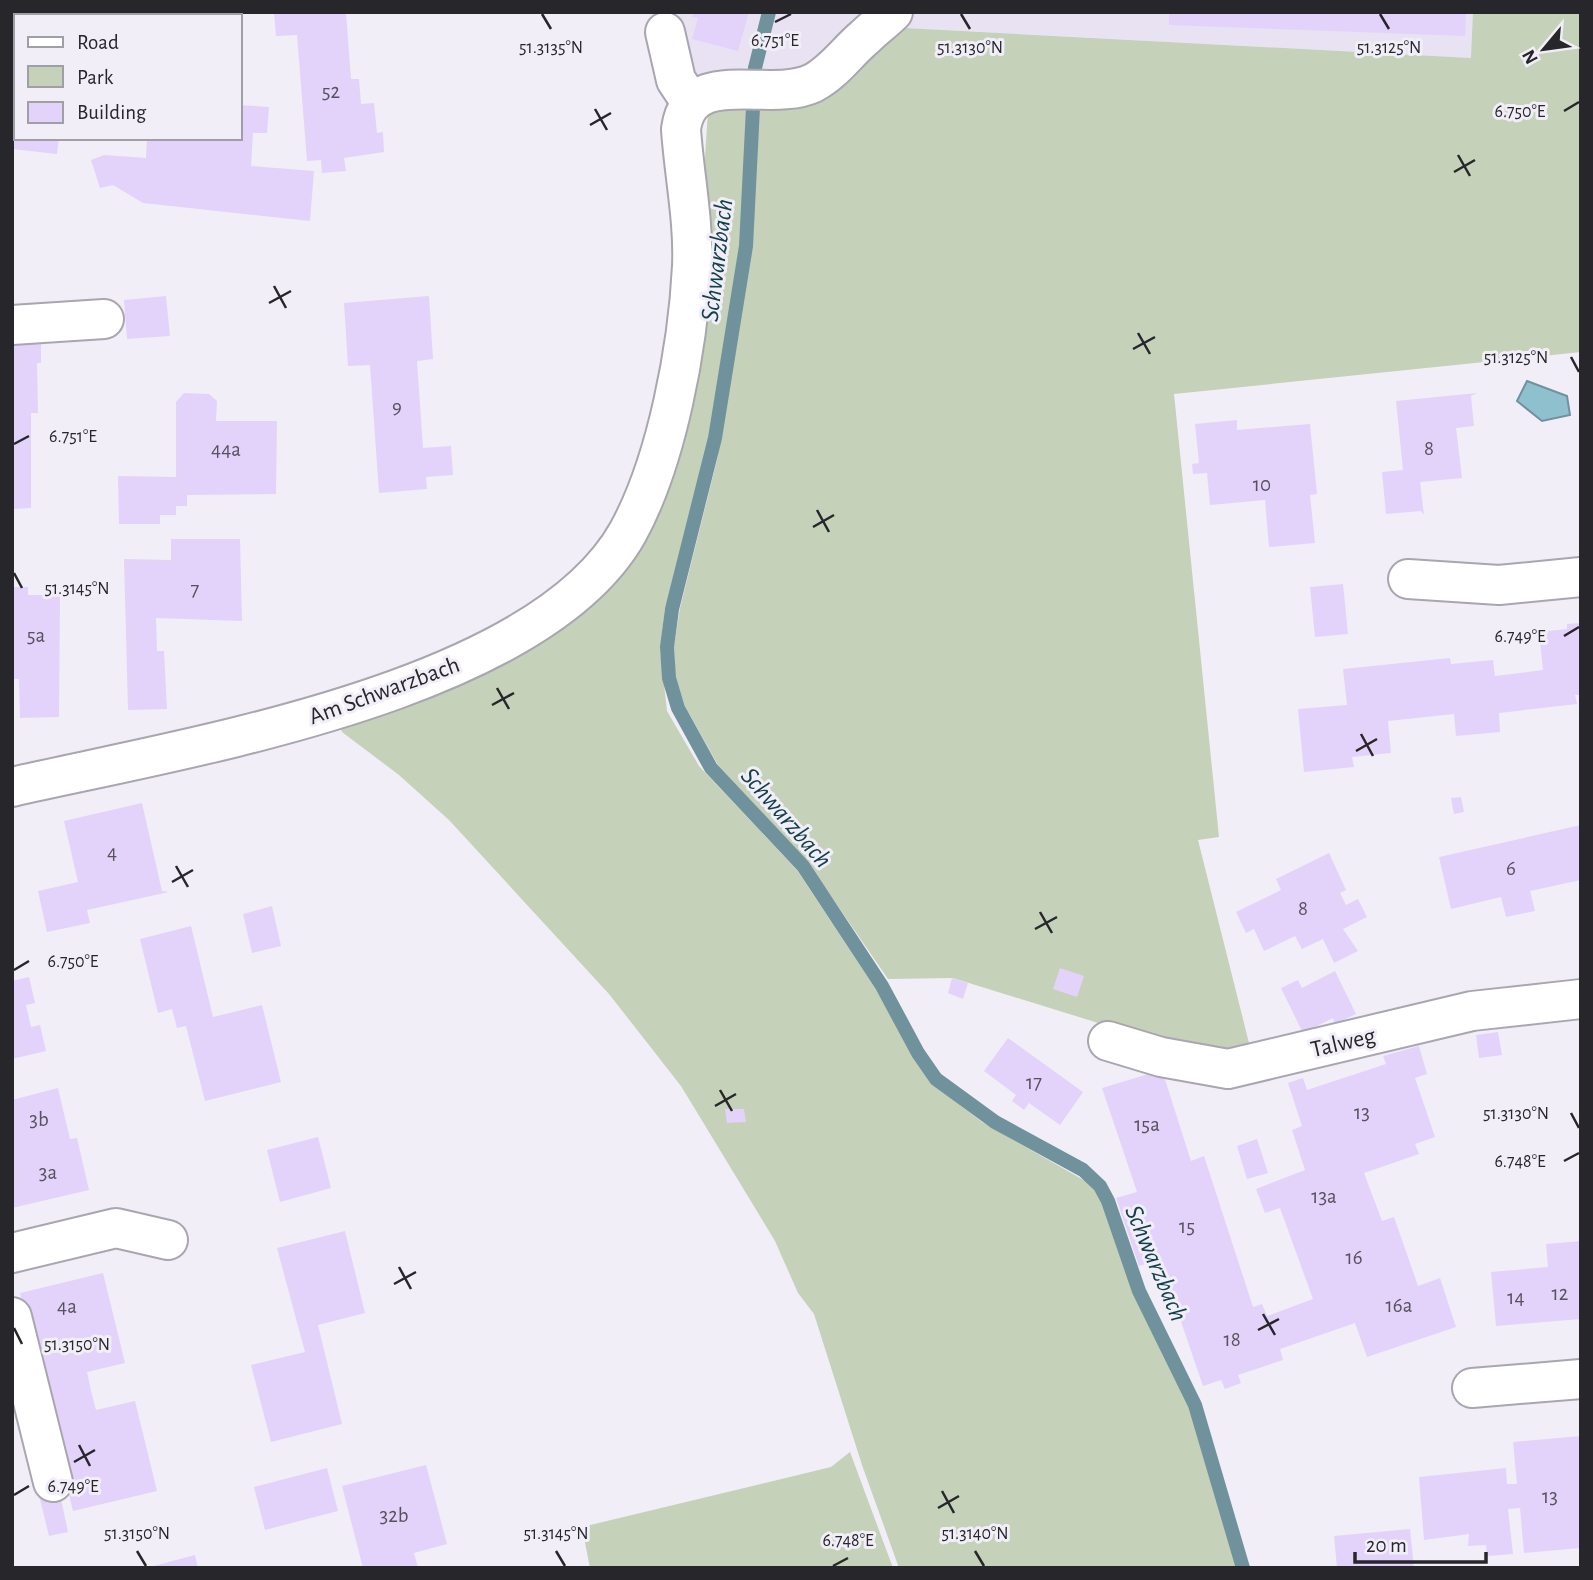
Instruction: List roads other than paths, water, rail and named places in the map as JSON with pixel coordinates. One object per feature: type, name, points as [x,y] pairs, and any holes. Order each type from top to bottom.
[{"type":"street","points":[[665,32],[676,80],[706,97],[784,89],[813,83],[832,70],[893,12]]},
{"type":"street","name":"Am Schwarzbach","points":[[12,787],[299,721],[431,678],[538,621],[575,594],[605,564],[627,533],[649,487],[681,362],[692,264],[681,129],[683,111],[706,97]]},
{"type":"street","points":[[12,325],[104,319]]},
{"type":"street","points":[[1408,579],[1499,585],[1581,577]]},
{"type":"street","name":"Talweg","points":[[1108,1041],[1161,1057],[1228,1069],[1472,1012],[1581,999]]},
{"type":"street","points":[[12,1253],[116,1228],[168,1240]]},
{"type":"street","points":[[12,1317],[53,1482]]},
{"type":"street","points":[[1472,1388],[1581,1379]]},
{"type":"water","points":[[1527,381],[1567,396],[1570,415],[1542,421],[1517,401]]},
{"type":"waterway","name":"Schwarzbach","points":[[769,12],[755,68],[746,246],[715,438],[672,609],[667,647],[669,678],[678,708],[711,768],[803,866],[882,986],[918,1053],[936,1079],[995,1122],[1083,1170],[1100,1186],[1108,1201],[1139,1291],[1195,1405],[1243,1568]]}]
